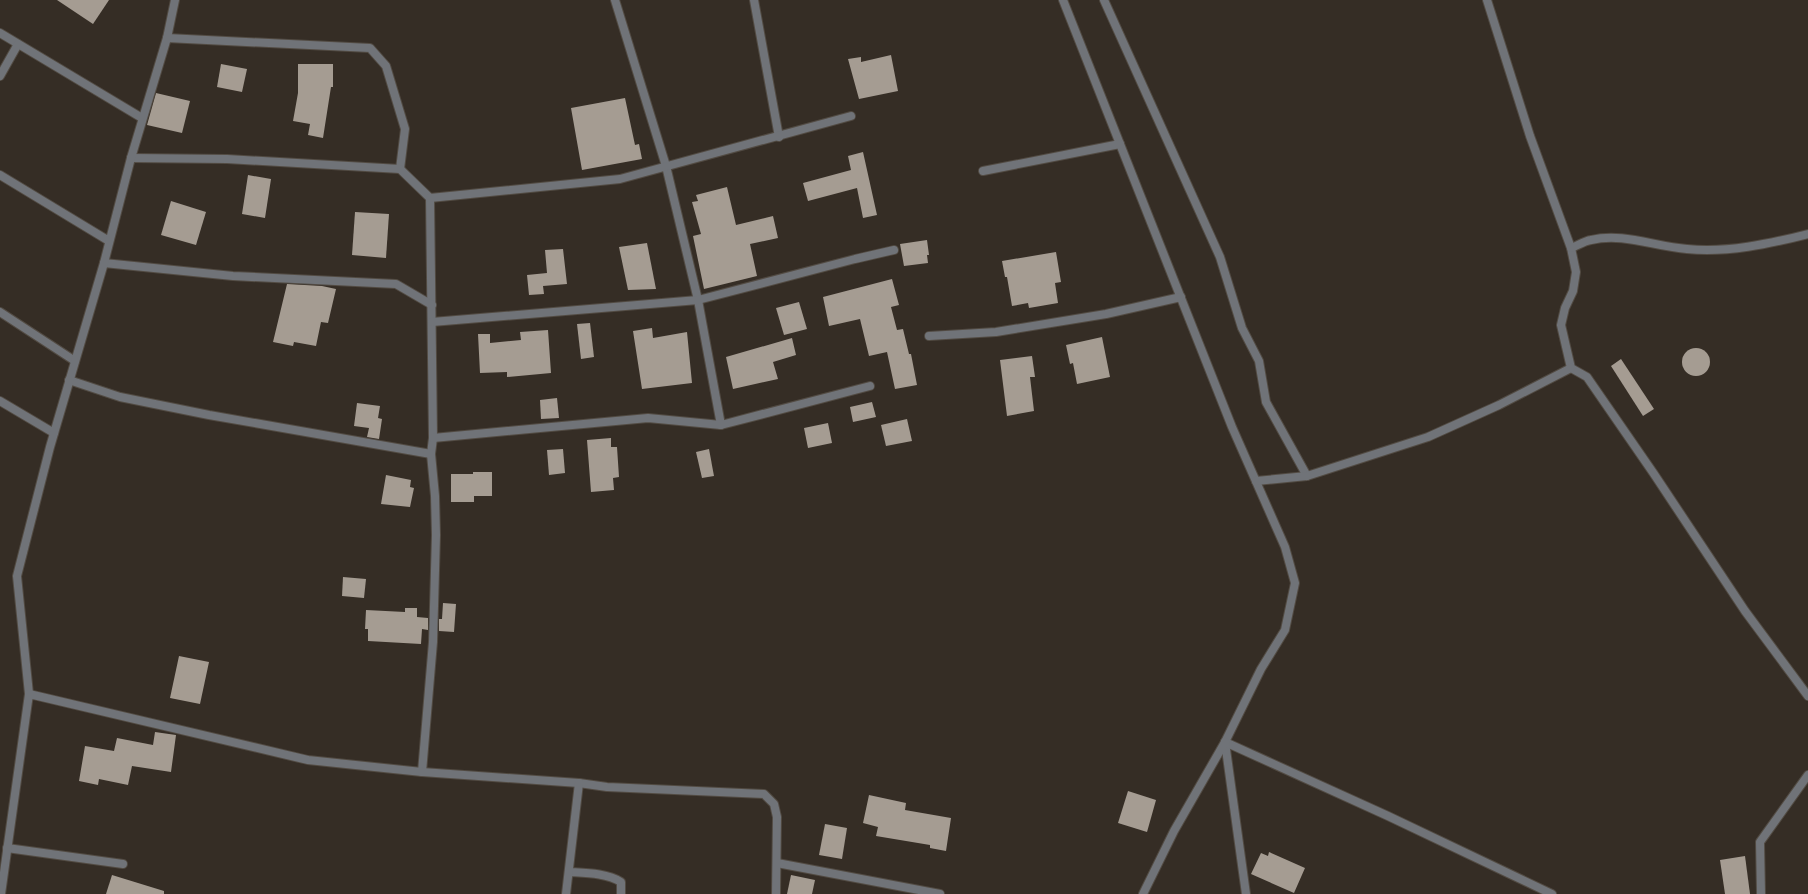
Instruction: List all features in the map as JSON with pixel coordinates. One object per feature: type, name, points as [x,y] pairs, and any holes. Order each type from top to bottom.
[{"type":"street","points":[[2,894],[5,851],[29,694],[17,576],[54,433],[104,263],[131,158],[166,38],[175,0]]},
{"type":"street","points":[[615,0],[666,166],[698,300],[721,424]]},
{"type":"street","points":[[754,0],[779,137]]},
{"type":"street","points":[[1063,0],[1232,427],[1285,547],[1295,583],[1285,630],[1261,669],[1225,742],[1174,831],[1143,894]]},
{"type":"street","points":[[1104,0],[1220,257],[1242,328],[1259,361],[1266,402],[1306,476]]},
{"type":"street","points":[[1487,0],[1530,136],[1571,248],[1576,272],[1573,291],[1565,308],[1561,325],[1571,368],[1587,377],[1654,474],[1745,612],[1808,696]]},
{"type":"street","points":[[0,33],[142,118]]},
{"type":"street","points":[[166,38],[370,48],[386,66],[405,129],[400,169]]},
{"type":"street","points":[[0,76],[18,44]]},
{"type":"street","points":[[430,198],[620,179],[779,137],[851,116]]},
{"type":"street","points":[[983,171],[1120,144]]},
{"type":"street","points":[[131,158],[227,159],[400,169],[430,198],[432,454],[436,535],[433,642],[422,772]]},
{"type":"street","points":[[0,175],[109,241]]},
{"type":"street","points":[[1571,248],[1590,240],[1619,237],[1687,250],[1722,249],[1773,243],[1808,234]]},
{"type":"street","points":[[432,322],[698,300],[894,250]]},
{"type":"street","points":[[104,263],[233,276],[396,284],[432,305]]},
{"type":"street","points":[[930,336],[996,332],[1106,314],[1181,297]]},
{"type":"street","points":[[0,312],[75,361]]},
{"type":"street","points":[[1256,481],[1306,476],[1428,437],[1499,405],[1571,368]]},
{"type":"street","points":[[69,380],[120,397],[217,416],[432,454]]},
{"type":"street","points":[[433,438],[648,418],[721,424],[870,386]]},
{"type":"street","points":[[0,402],[54,433]]},
{"type":"street","points":[[29,694],[308,760],[422,772],[579,783],[607,787],[764,794],[774,804],[777,817],[776,894]]},
{"type":"street","points":[[1225,742],[1246,894]]},
{"type":"street","points":[[1225,742],[1396,820],[1552,894]]},
{"type":"street","points":[[1761,894],[1760,842],[1808,775]]},
{"type":"street","points":[[566,894],[579,783]]},
{"type":"street","points":[[5,851],[123,864]]},
{"type":"street","points":[[776,863],[940,894]]},
{"type":"street","points":[[569,872],[615,878],[621,882],[620,894]]},
{"type":"building","points":[[57,0],[109,0],[93,24]]},
{"type":"building","points":[[891,55],[898,91],[859,99],[848,59],[861,57],[861,62]]},
{"type":"building","points":[[221,64],[247,69],[242,92],[217,87]]},
{"type":"building","points":[[298,64],[333,64],[333,87],[331,87],[323,138],[308,135],[310,124],[293,121],[298,93]]},
{"type":"building","points":[[156,93],[190,101],[182,133],[147,125]]},
{"type":"building","points":[[625,98],[635,145],[639,144],[642,159],[582,170],[571,108]]},
{"type":"building","points":[[863,152],[877,215],[863,218],[857,188],[808,201],[803,183],[851,170],[848,156]]},
{"type":"building","points":[[248,175],[271,179],[265,218],[242,214]]},
{"type":"building","points":[[727,187],[736,225],[773,216],[778,238],[750,244],[757,276],[704,289],[693,236],[701,234],[692,202],[698,201],[696,195]]},
{"type":"building","points":[[171,201],[206,212],[196,245],[161,235]]},
{"type":"building","points":[[355,212],[389,214],[386,258],[352,255]]},
{"type":"building","points":[[927,240],[929,255],[927,255],[928,263],[904,266],[900,244]]},
{"type":"building","points":[[647,243],[656,289],[628,290],[619,247]]},
{"type":"building","points":[[563,249],[567,284],[543,286],[544,294],[529,295],[527,275],[547,273],[545,250]]},
{"type":"building","points":[[1056,252],[1061,282],[1055,283],[1058,303],[1029,308],[1028,303],[1012,306],[1007,277],[1005,277],[1002,261]]},
{"type":"building","points":[[892,279],[899,305],[891,307],[897,330],[903,329],[909,354],[911,354],[917,385],[895,389],[887,352],[869,356],[860,319],[829,326],[823,297]]},
{"type":"building","points":[[287,284],[322,286],[336,289],[328,323],[321,322],[316,346],[294,342],[293,346],[273,342]]},
{"type":"building","points":[[799,302],[807,329],[784,335],[776,308]]},
{"type":"building","points":[[590,323],[594,357],[581,359],[577,324]]},
{"type":"building","points":[[652,328],[653,338],[687,332],[692,383],[642,389],[633,331]]},
{"type":"building","points":[[548,330],[551,373],[507,377],[507,372],[480,373],[478,334],[490,334],[490,343],[521,340],[520,332]]},
{"type":"building","points":[[1102,337],[1110,377],[1077,384],[1073,363],[1070,364],[1066,345]]},
{"type":"building","points":[[792,338],[796,355],[773,362],[778,379],[733,389],[726,357]]},
{"type":"building","points":[[1696,348],[1706,352],[1710,362],[1706,372],[1696,376],[1686,372],[1682,362],[1686,352]]},
{"type":"building","points":[[1032,356],[1035,377],[1030,377],[1034,411],[1007,416],[1000,360]]},
{"type":"building","points":[[1621,359],[1654,409],[1643,416],[1611,366]]},
{"type":"building","points":[[557,398],[559,418],[541,419],[540,400]]},
{"type":"building","points":[[872,402],[876,417],[853,422],[850,407]]},
{"type":"building","points":[[357,403],[380,406],[378,418],[382,419],[379,439],[367,437],[369,428],[354,426]]},
{"type":"building","points":[[907,419],[912,441],[886,446],[881,425]]},
{"type":"building","points":[[828,423],[832,443],[808,448],[804,428]]},
{"type":"building","points":[[611,438],[611,447],[617,447],[619,477],[613,478],[614,490],[591,492],[587,440]]},
{"type":"building","points":[[563,449],[565,473],[549,475],[547,450]]},
{"type":"building","points":[[709,449],[714,476],[702,478],[696,452]]},
{"type":"building","points":[[473,472],[492,472],[492,496],[474,496],[474,502],[451,502],[451,474],[473,474]]},
{"type":"building","points":[[386,475],[411,480],[410,487],[414,488],[410,507],[381,504]]},
{"type":"building","points":[[343,577],[366,579],[364,598],[342,596]]},
{"type":"building","points":[[443,603],[456,604],[454,632],[439,631],[439,619],[442,619]]},
{"type":"building","points":[[405,608],[417,608],[417,617],[428,618],[428,630],[422,629],[421,644],[368,641],[368,629],[365,629],[366,610],[405,612]]},
{"type":"building","points":[[179,656],[209,662],[200,704],[170,698]]},
{"type":"building","points":[[155,732],[176,735],[171,772],[132,766],[128,785],[99,779],[98,785],[79,781],[85,746],[114,751],[117,738],[153,745]]},
{"type":"building","points":[[1128,791],[1156,800],[1147,832],[1118,823]]},
{"type":"building","points":[[869,795],[906,803],[905,810],[951,818],[946,851],[930,848],[930,845],[876,836],[878,827],[863,823]]},
{"type":"building","points":[[825,824],[847,828],[842,859],[819,855]]},
{"type":"building","points":[[1269,852],[1305,868],[1294,893],[1251,874],[1261,853],[1268,856]]},
{"type":"building","points":[[1745,856],[1750,894],[1725,894],[1720,860]]},
{"type":"building","points":[[112,875],[164,891],[164,894],[106,894]]},
{"type":"building","points":[[791,875],[815,880],[812,894],[787,894]]}]
